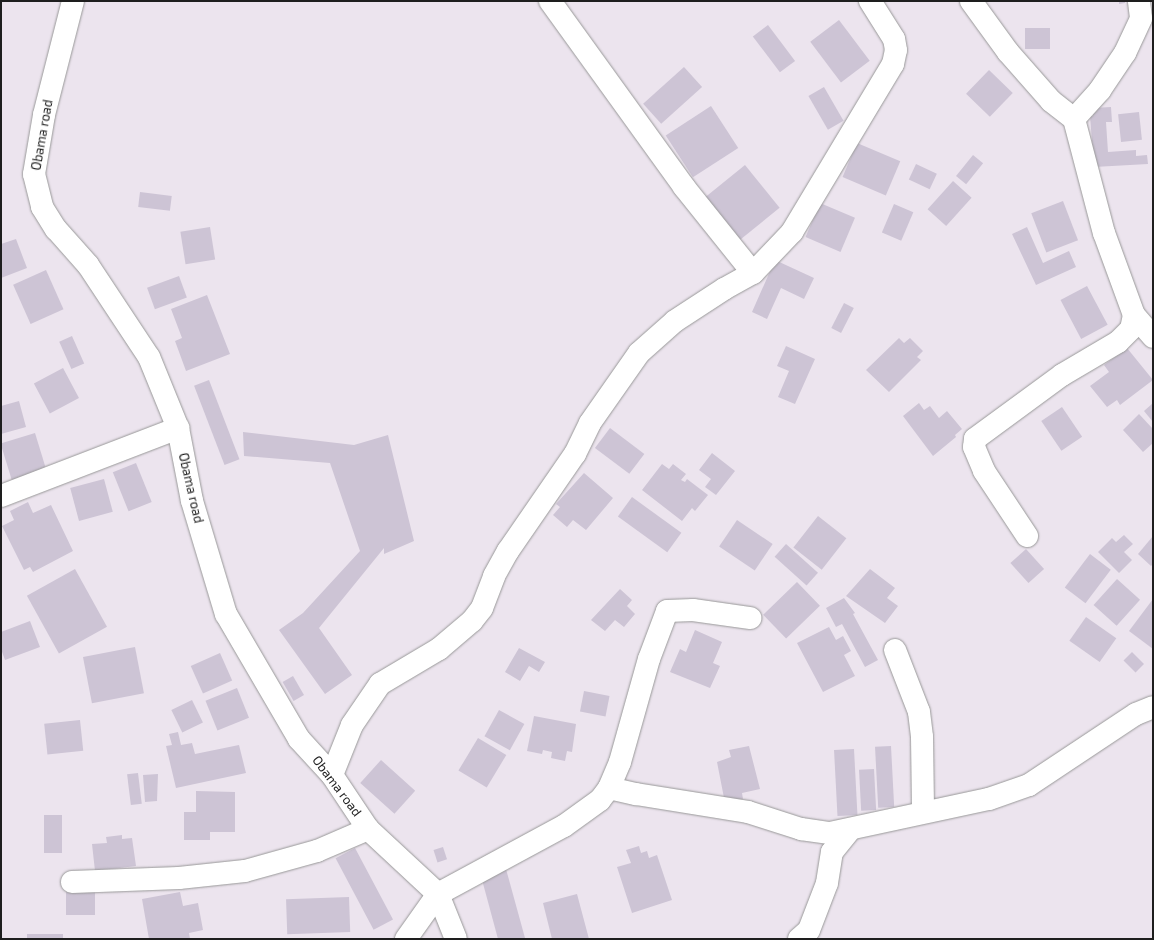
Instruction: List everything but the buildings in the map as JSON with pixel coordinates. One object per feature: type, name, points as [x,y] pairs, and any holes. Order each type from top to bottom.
[{"type":"street","name":"Obama road","points":[[73,1],[44,115],[34,174],[42,207],[56,229],[88,265],[148,357],[178,428],[192,501],[226,614],[299,739],[332,775],[368,828],[438,894],[456,939]]},
{"type":"street","points":[[550,1],[684,187],[753,274]]},
{"type":"street","points":[[332,775],[352,725],[380,684],[439,649],[456,636],[479,612],[508,551],[575,454],[590,423],[639,353],[675,321],[724,289],[753,274],[792,232],[891,69],[895,54],[895,42],[870,1]]},
{"type":"street","points":[[971,1],[1008,52],[1051,101],[1074,119],[1104,233],[1134,315],[1153,337]]},
{"type":"street","points":[[1074,119],[1100,90],[1125,53],[1144,12]]},
{"type":"street","points":[[1027,536],[984,471],[974,447],[975,439],[1062,375],[1118,342],[1130,329],[1134,315]]},
{"type":"street","points":[[1,496],[178,428]]},
{"type":"street","points":[[406,939],[438,894],[564,826],[600,800],[609,788],[620,762],[649,659],[667,611],[693,610],[750,618]]},
{"type":"street","points":[[895,650],[919,712],[922,737],[923,812]]},
{"type":"street","points":[[609,788],[636,794],[748,812],[801,829],[830,833],[850,830],[923,812],[989,799],[1029,785],[1136,714],[1153,707]]},
{"type":"street","points":[[72,882],[178,878],[245,871],[317,851],[368,828]]},
{"type":"street","points":[[799,939],[808,930],[827,883],[832,852],[850,830]]}]
